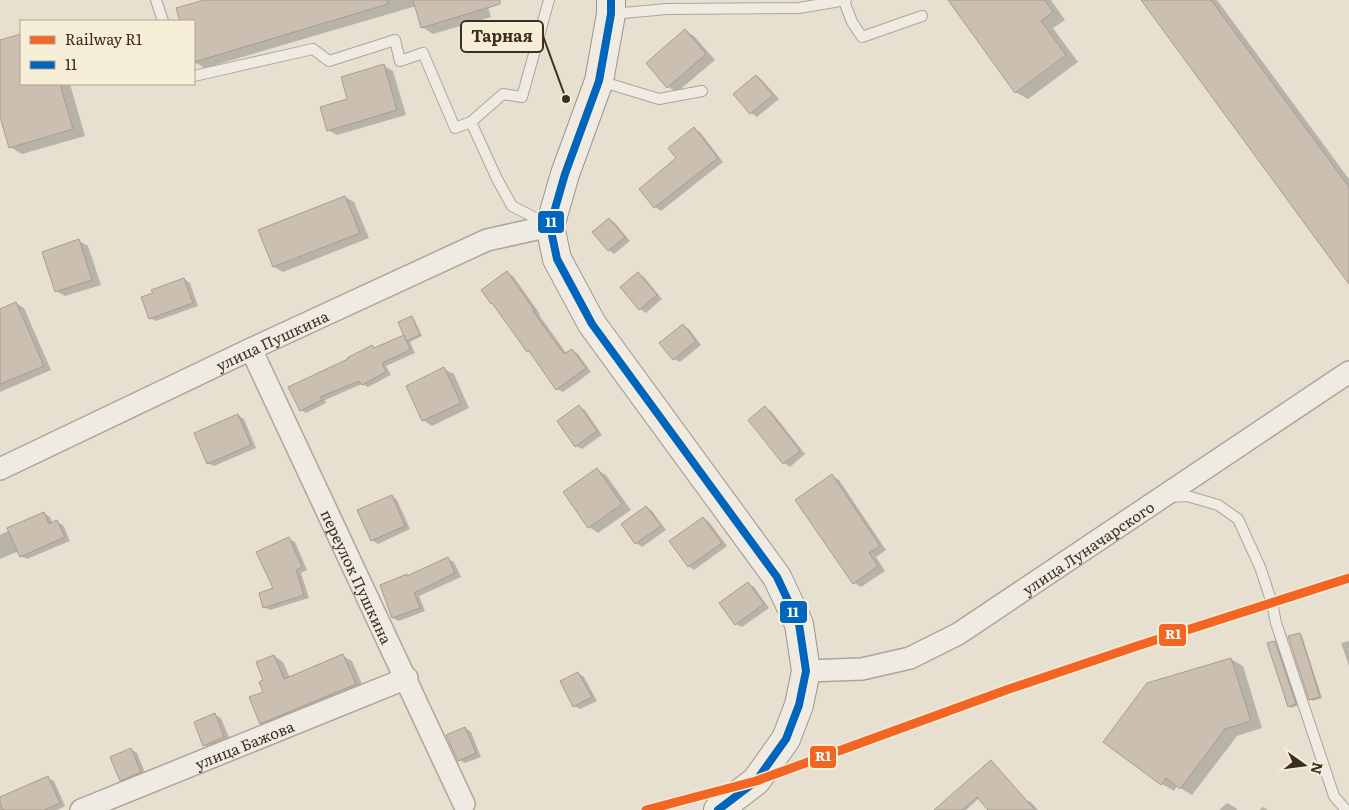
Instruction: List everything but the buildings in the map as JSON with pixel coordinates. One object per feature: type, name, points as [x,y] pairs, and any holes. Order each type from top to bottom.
[{"type":"main road","points":[[611,7],[599,81],[565,174],[550,226],[557,259],[592,324],[777,577],[799,624],[806,672],[799,705],[786,739],[756,781],[718,810]]},
{"type":"street","name":"улица Пушкина","points":[[0,469],[251,349],[487,240],[550,226]]},
{"type":"street","name":"переулок Пушкина","points":[[251,349],[407,678],[464,804]]},
{"type":"street","name":"улица Луначарского","points":[[806,672],[862,669],[910,658],[958,634],[1349,372]]},
{"type":"street","name":"улица Бажова","points":[[81,810],[407,678]]},
{"type":"lane","points":[[156,0],[163,20]]},
{"type":"lane","points":[[195,76],[313,49],[329,61],[395,40],[400,61],[423,53],[455,128],[472,122],[503,94],[522,97],[549,0]]},
{"type":"lane","points":[[611,7],[667,9],[798,8],[845,0],[852,22],[862,37],[922,16]]},
{"type":"lane","points":[[599,81],[659,98],[702,91]]},
{"type":"lane","points":[[472,122],[497,179],[512,206],[550,226]]},
{"type":"lane","points":[[1160,498],[1187,496],[1218,505],[1238,518],[1260,567],[1272,603],[1276,623],[1334,796],[1346,810]]},
{"type":"rail line","name":"R1","points":[[646,810],[756,781],[1009,689],[1349,578]]},
{"type":"transit line","name":"11","points":[[611,0],[611,14],[599,81],[565,174],[550,226],[557,259],[592,324],[777,577],[799,624],[806,671],[799,705],[786,739],[756,781],[718,810]]},
{"type":"place","name":"Тарная","points":[[566,99]]}]
